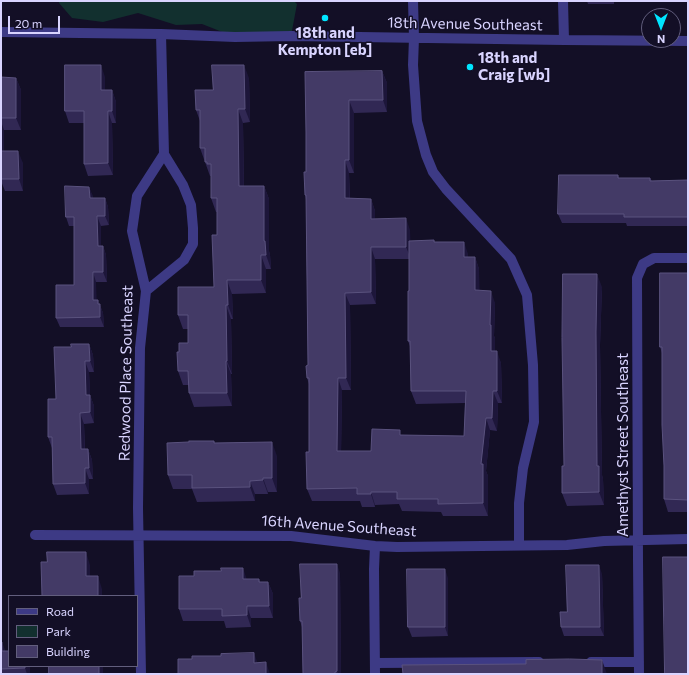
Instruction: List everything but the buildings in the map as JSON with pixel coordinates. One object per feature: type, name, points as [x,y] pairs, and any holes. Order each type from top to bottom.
[{"type":"street","points":[[413,1],[413,65],[417,121],[426,155],[433,172],[446,188],[511,259],[527,295],[533,365],[534,422],[523,468],[519,496],[519,545]]},
{"type":"street","points":[[563,1],[564,40]]},
{"type":"street","name":"18th Avenue Southeast","points":[[1,32],[161,34],[235,37],[291,36],[688,41]]},
{"type":"street","points":[[146,291],[184,260],[193,244],[191,205],[183,185],[164,154],[161,34]]},
{"type":"street","name":"Redwood Place Southeast","points":[[141,674],[138,535],[140,348],[146,291],[132,231],[136,196],[164,154]]},
{"type":"street","name":"Amethyst Street Southeast","points":[[639,674],[637,278],[643,264],[654,258],[688,258]]},
{"type":"street","name":"16th Avenue Southeast","points":[[36,535],[291,536],[375,546],[398,547],[567,545],[638,539],[688,539]]},
{"type":"street","points":[[375,546],[375,674]]},
{"type":"street","points":[[375,663],[548,662]]},
{"type":"street","points":[[579,662],[638,662]]},
{"type":"green space","points":[[59,1],[294,1],[297,4],[291,36],[235,37],[202,24],[176,25],[138,13],[103,22],[72,18],[59,3]]},
{"type":"place","name":"18th and Kempton [eb]","points":[[325,18]]},
{"type":"place","name":"18th and Craig [wb]","points":[[470,67]]}]
